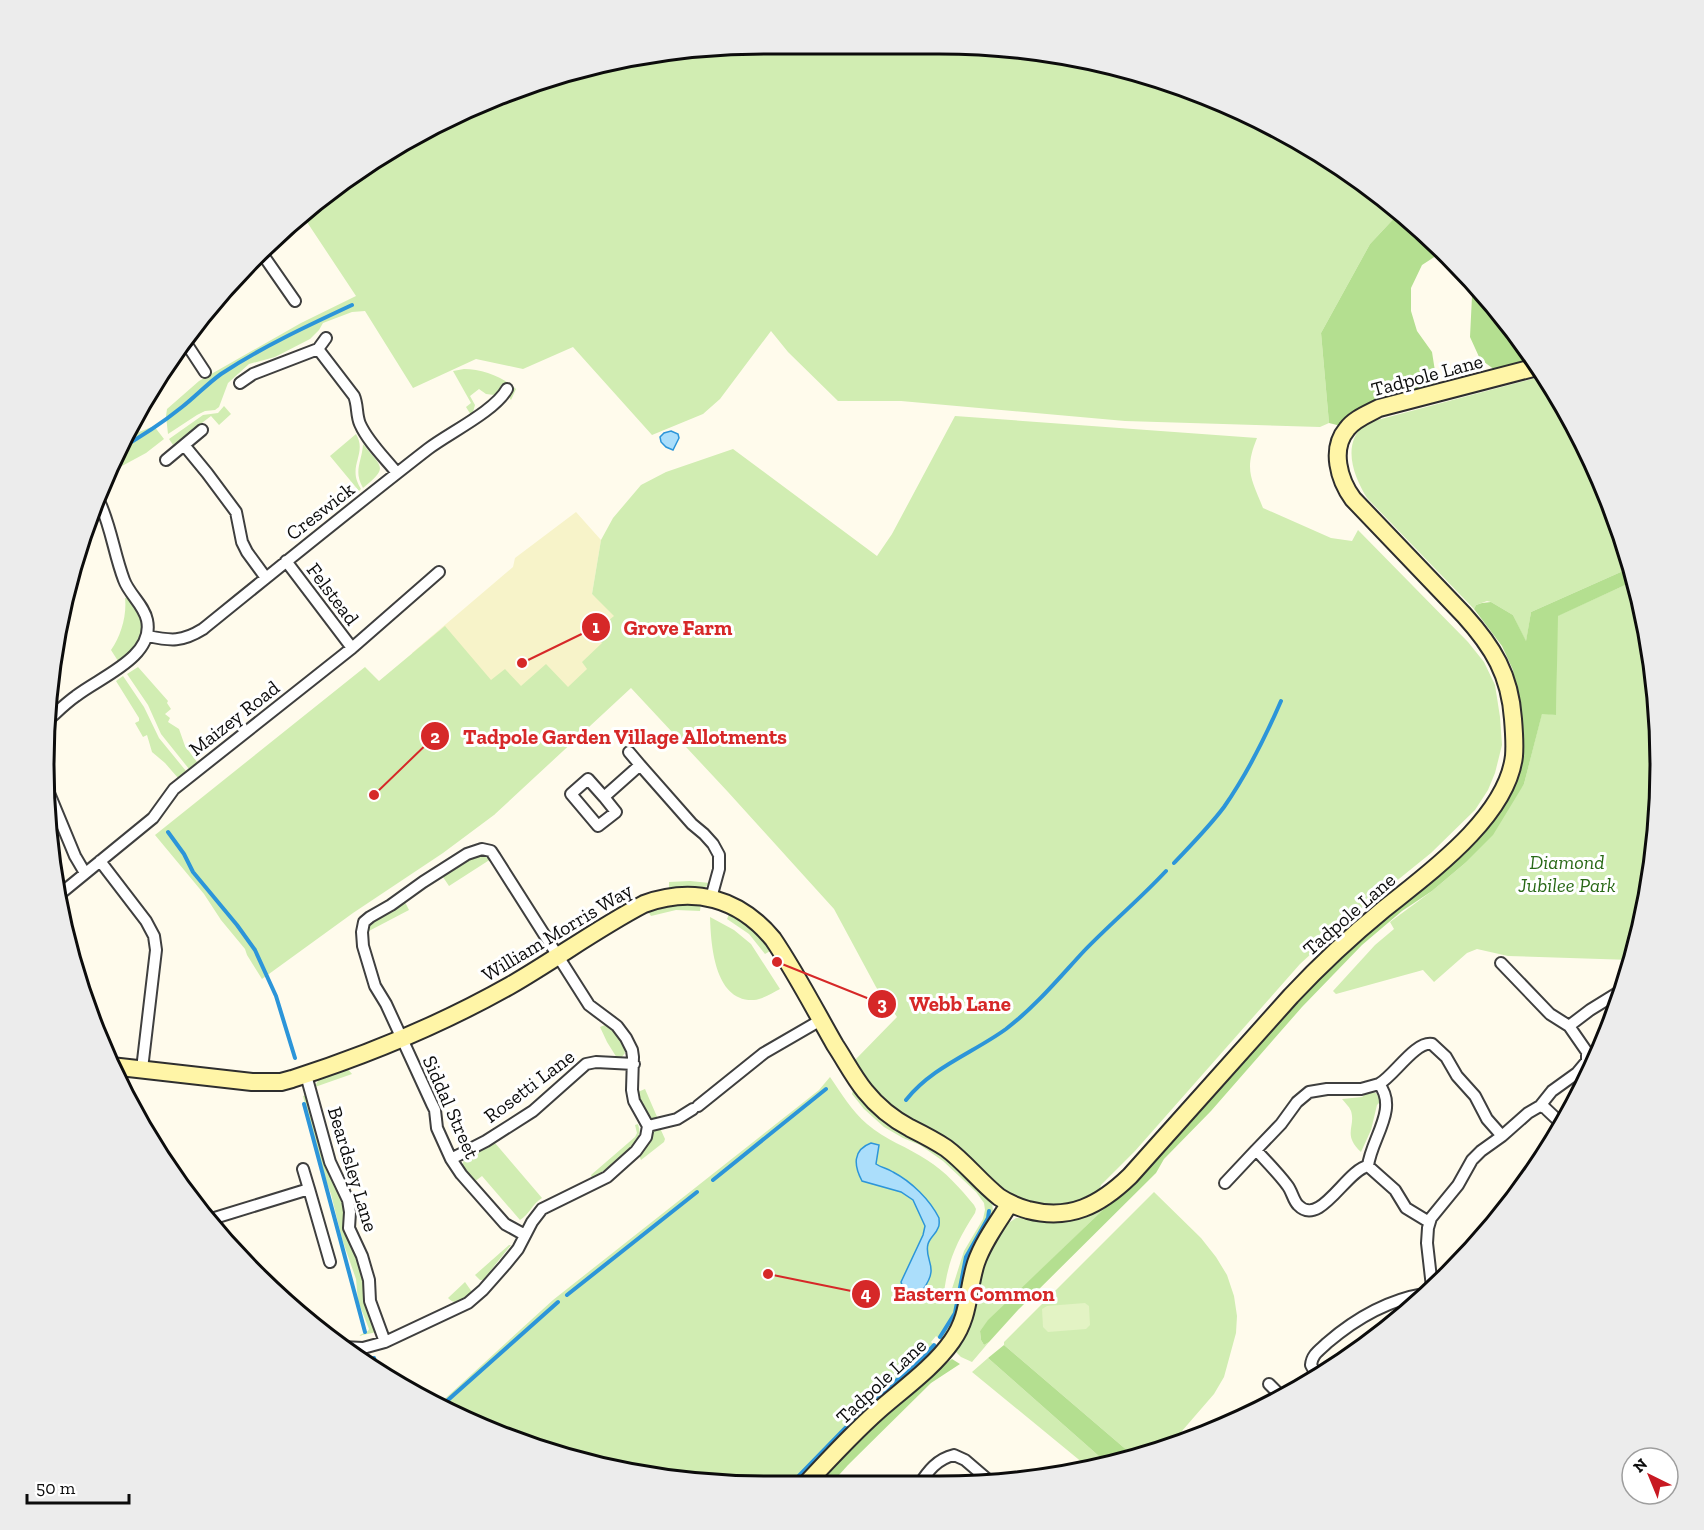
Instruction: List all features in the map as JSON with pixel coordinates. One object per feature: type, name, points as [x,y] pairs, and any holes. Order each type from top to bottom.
[{"type":"street","points":[[266,259],[295,301]]},
{"type":"street","points":[[240,383],[253,374],[318,349],[326,338]]},
{"type":"street","points":[[189,348],[205,372]]},
{"type":"street","points":[[318,349],[354,396],[357,402],[358,417],[367,436],[397,473]]},
{"type":"street","name":"Tadpole Lane","points":[[814,1476],[868,1419],[928,1366],[952,1341],[967,1310],[978,1257],[1010,1203],[1038,1212],[1063,1213],[1085,1208],[1109,1194],[1130,1176],[1311,975],[1348,940],[1434,869],[1465,840],[1495,802],[1507,780],[1514,757],[1513,710],[1510,692],[1501,667],[1488,644],[1471,623],[1347,491],[1341,476],[1338,458],[1339,442],[1347,428],[1378,408],[1530,370]]},
{"type":"street","name":"Creswick","points":[[148,636],[172,640],[189,637],[203,629],[438,441],[498,401],[507,389]]},
{"type":"street","points":[[166,460],[202,430]]},
{"type":"street","points":[[184,445],[236,512],[246,552],[266,578]]},
{"type":"street","points":[[56,712],[75,696],[138,654],[148,636],[147,618],[125,584],[102,508]]},
{"type":"street","name":"Felstead","points":[[286,561],[351,648]]},
{"type":"street","name":"Maizey Road","points":[[65,889],[153,818],[174,789],[439,577]]},
{"type":"street","points":[[629,752],[692,824],[713,844],[719,855],[719,869],[711,898]]},
{"type":"street","points":[[604,797],[640,765]]},
{"type":"street","points":[[56,810],[75,856],[85,873]]},
{"type":"street","name":"Siddal Street","points":[[525,1235],[505,1224],[461,1174],[452,1159],[437,1128],[435,1110],[386,1004],[375,986],[363,946],[362,932],[364,922],[370,916],[467,854],[482,849],[490,851],[495,856],[559,956]]},
{"type":"street","points":[[100,861],[146,921],[154,936],[156,950],[142,1069]]},
{"type":"street","name":"William Morris Way","points":[[122,1067],[269,1083],[306,1075],[402,1038],[480,1002],[644,904],[661,898],[678,896],[711,898],[749,915],[769,934],[783,953],[854,1077],[874,1101],[900,1122],[935,1140],[947,1149],[986,1186],[1010,1203]]},
{"type":"street","points":[[358,1348],[386,1342],[468,1303],[505,1265],[536,1216],[545,1207],[602,1181],[640,1146],[646,1137],[648,1126],[634,1101],[632,1090],[634,1064],[632,1050],[617,1026],[589,1005],[559,956]]},
{"type":"street","points":[[1501,963],[1550,1014],[1569,1026],[1587,1052],[1587,1057]]},
{"type":"street","points":[[1569,1026],[1611,997]]},
{"type":"street","points":[[648,1126],[677,1119],[696,1108],[764,1053],[821,1020]]},
{"type":"street","points":[[1225,1182],[1275,1130],[1297,1102],[1309,1092],[1327,1089],[1360,1089],[1378,1084],[1426,1043],[1432,1044],[1446,1057],[1457,1076],[1475,1096],[1487,1119],[1502,1136]]},
{"type":"street","name":"Rosetti Lane","points":[[452,1159],[533,1111],[586,1064],[596,1062],[634,1064]]},
{"type":"street","points":[[1431,1278],[1427,1243],[1429,1222],[1458,1185],[1472,1160],[1528,1113],[1540,1106],[1552,1091],[1583,1066]]},
{"type":"street","name":"Beardsley Lane","points":[[306,1075],[330,1162],[348,1200],[349,1228],[362,1256],[369,1280],[370,1301],[386,1342]]},
{"type":"street","points":[[1368,1166],[1386,1111],[1385,1095],[1378,1084]]},
{"type":"street","points":[[1540,1106],[1556,1118]]},
{"type":"street","points":[[1256,1150],[1286,1183],[1297,1203],[1303,1209],[1309,1210],[1316,1210],[1356,1171],[1368,1166]]},
{"type":"street","points":[[1368,1166],[1395,1190],[1406,1208],[1429,1222]]},
{"type":"street","points":[[303,1169],[330,1262]]},
{"type":"street","points":[[217,1217],[309,1189]]},
{"type":"street","points":[[1313,1369],[1311,1365],[1313,1356],[1340,1332],[1374,1311],[1411,1297]]},
{"type":"street","points":[[1269,1384],[1276,1391]]},
{"type":"street","points":[[926,1476],[936,1463],[954,1455],[965,1460],[982,1474]]},
{"type":"shaded area","points":[[576,512],[601,540],[592,594],[629,625],[494,815],[412,653],[513,567],[515,558]]},
{"type":"green space","points":[[939,54],[986,56],[1032,60],[1123,78],[1211,108],[1253,127],[1295,149],[1334,174],[1394,219],[1370,244],[1321,333],[1329,423],[1320,427],[1125,421],[901,401],[838,401],[788,352],[771,331],[720,399],[703,414],[652,435],[573,347],[523,369],[476,359],[413,388],[365,311],[352,312],[323,323],[310,339],[275,357],[249,364],[228,383],[219,407],[197,415],[168,434],[167,409],[199,381],[301,323],[356,296],[307,221],[370,174],[409,149],[451,127],[536,92],[581,78],[626,68],[672,60],[718,56]]},
{"type":"green space","points":[[1394,219],[1436,256],[1422,265],[1411,288],[1411,311],[1417,331],[1432,352],[1437,384],[1380,397],[1341,426],[1329,423],[1321,333],[1370,244]]},
{"type":"green space","points":[[1471,293],[1524,362],[1495,370],[1480,359],[1470,337]]},
{"type":"green space","points":[[464,369],[499,377],[516,389],[511,400],[509,397],[513,389],[505,384],[494,395],[486,394],[479,389],[470,396],[475,405],[471,415],[466,407],[471,403],[453,371]]},
{"type":"green space","points":[[1535,378],[1577,451],[1596,493],[1623,571],[1531,612],[1526,642],[1513,615],[1487,601],[1476,605],[1474,609],[1367,498],[1357,479],[1352,459],[1354,440],[1358,431],[1366,423]]},
{"type":"green space","points":[[224,406],[231,414],[219,425],[211,416],[173,445],[169,439],[203,415],[218,413]]},
{"type":"green space","points":[[955,416],[1257,438],[1250,466],[1255,489],[1263,508],[1331,538],[1352,541],[1358,530],[1468,642],[1484,662],[1495,685],[1502,745],[1488,790],[1475,810],[1431,853],[1347,921],[1300,964],[1135,1151],[1101,1185],[1098,1194],[1080,1203],[1045,1207],[1010,1196],[884,1102],[859,1070],[855,1060],[897,1017],[876,987],[834,909],[631,688],[494,815],[262,979],[245,949],[221,920],[204,894],[155,835],[365,667],[379,681],[445,626],[491,680],[505,669],[521,686],[546,664],[568,687],[587,669],[582,662],[602,643],[598,638],[603,625],[614,616],[592,594],[601,540],[613,518],[641,485],[666,472],[733,449],[877,556],[892,534]]},
{"type":"green space","points":[[154,426],[164,439],[146,453],[120,467],[136,434]]},
{"type":"green space","points":[[356,434],[360,448],[356,467],[357,481],[361,489],[359,491],[330,456]]},
{"type":"green space","points":[[363,444],[380,467],[377,476],[363,488],[358,471]]},
{"type":"green space","points":[[1623,571],[1627,584],[1558,616],[1556,715],[1542,714],[1524,784],[1493,835],[1432,891],[1402,911],[1362,945],[1302,1007],[1211,1111],[1164,1159],[1156,1173],[984,1345],[980,1331],[988,1320],[1109,1204],[1321,968],[1507,795],[1518,704],[1513,670],[1502,646],[1474,609],[1476,605],[1491,602],[1513,615],[1526,641],[1531,612]]},
{"type":"green space","name":"Diamond Jubilee Park","points":[[1627,584],[1644,672],[1650,765],[1644,858],[1623,960],[1508,956],[1477,949],[1467,953],[1434,982],[1423,970],[1336,994],[1333,991],[1375,945],[1394,929],[1390,922],[1464,864],[1524,784],[1542,713],[1556,715],[1557,616]]},
{"type":"green space","points":[[128,597],[141,621],[140,635],[129,652],[118,661],[111,650],[120,632],[124,618],[125,598]]},
{"type":"green space","points":[[138,667],[168,701],[171,709],[165,714],[170,718],[168,722],[179,729],[185,746],[197,762],[189,769],[161,734],[148,705],[127,674]]},
{"type":"green space","points":[[123,676],[144,707],[159,738],[186,771],[178,778],[152,752],[147,735],[143,737],[135,723],[139,721],[139,718],[116,681]]},
{"type":"green space","points":[[480,855],[491,859],[449,886],[443,877]]},
{"type":"green space","points":[[669,882],[710,883],[703,889],[671,890],[669,888]]},
{"type":"green space","points":[[405,902],[409,910],[367,932],[378,918]]},
{"type":"green space","points":[[701,903],[700,911],[676,910],[651,916],[649,913],[654,906]]},
{"type":"green space","points":[[730,912],[746,921],[772,950],[765,954],[749,934],[727,919]]},
{"type":"green space","points":[[710,917],[734,930],[751,944],[780,989],[754,1000],[741,998],[730,992],[717,969]]},
{"type":"green space","points":[[605,1025],[616,1034],[623,1045],[625,1053],[621,1058],[617,1058],[607,1042],[600,1027]]},
{"type":"green space","points":[[347,1068],[352,1074],[315,1087],[324,1076]]},
{"type":"green space","points":[[830,1077],[852,1108],[867,1124],[881,1135],[934,1164],[974,1205],[975,1213],[958,1242],[951,1261],[944,1293],[950,1295],[964,1251],[983,1219],[984,1203],[976,1192],[943,1161],[920,1145],[884,1127],[864,1109],[852,1094],[854,1087],[900,1132],[940,1151],[989,1198],[993,1211],[990,1221],[969,1256],[961,1301],[954,1324],[943,1342],[936,1336],[931,1342],[936,1350],[804,1476],[718,1474],[672,1470],[626,1462],[581,1452],[536,1438],[493,1422],[444,1399],[553,1300],[819,1090]]},
{"type":"green space","points":[[645,1089],[658,1119],[651,1118],[642,1106],[638,1092]]},
{"type":"green space","points":[[1368,1092],[1376,1093],[1381,1101],[1377,1105],[1371,1130],[1361,1152],[1352,1140],[1351,1111],[1342,1099],[1362,1097]]},
{"type":"green space","points":[[307,1095],[343,1200],[365,1285],[367,1304],[377,1332],[358,1336],[369,1329],[358,1301],[356,1279],[323,1173],[303,1096]]},
{"type":"green space","points":[[638,1124],[639,1134],[632,1146],[592,1178],[591,1175],[635,1137],[637,1133],[635,1125]]},
{"type":"green space","points":[[660,1128],[664,1142],[641,1160],[639,1155],[648,1144],[653,1131]]},
{"type":"green space","points":[[495,1143],[542,1198],[520,1220],[482,1176],[474,1182],[463,1165],[465,1158]]},
{"type":"green space","points":[[1154,1192],[1201,1238],[1216,1257],[1227,1275],[1234,1296],[1237,1316],[1236,1333],[1224,1377],[1214,1394],[1180,1434],[1127,1451],[1004,1345],[1004,1342]]},
{"type":"green space","points":[[1109,1204],[988,1321],[980,1331],[984,1345],[989,1342],[972,1362],[961,1357],[954,1350],[982,1265],[1007,1224],[1016,1218],[1067,1220],[1088,1215]]},
{"type":"green space","points":[[511,1245],[483,1280],[480,1280],[475,1275]]},
{"type":"green space","points":[[465,1282],[472,1292],[457,1302],[451,1301],[448,1298]]},
{"type":"green space","points":[[1085,1303],[1089,1306],[1090,1325],[1086,1329],[1048,1332],[1043,1327],[1042,1309],[1047,1306]]},
{"type":"green space","points":[[1004,1345],[1127,1451],[1100,1457],[988,1358]]},
{"type":"green space","points":[[988,1358],[1100,1457],[1081,1461],[972,1372]]},
{"type":"green space","points":[[952,1359],[960,1364],[931,1383],[838,1476],[824,1476],[881,1419]]},
{"type":"water","points":[[671,431],[678,434],[679,438],[673,450],[661,442],[660,437]]},
{"type":"water","points":[[871,1143],[879,1145],[876,1164],[914,1186],[926,1198],[939,1218],[939,1227],[927,1248],[931,1268],[930,1276],[918,1298],[910,1297],[901,1282],[925,1226],[913,1200],[901,1192],[862,1181],[857,1170],[856,1159],[860,1150]]},
{"type":"waterway","points":[[132,441],[166,419],[237,364],[285,337],[352,305]]},
{"type":"waterway","points":[[1174,863],[1224,807],[1255,756],[1281,701]]},
{"type":"waterway","points":[[168,832],[184,854],[193,872],[255,950],[276,996],[295,1058]]},
{"type":"waterway","points":[[906,1100],[916,1088],[940,1069],[993,1038],[1017,1020],[1166,871]]},
{"type":"waterway","points":[[713,1180],[826,1089]]},
{"type":"waterway","points":[[304,1104],[365,1332]]},
{"type":"waterway","points":[[567,1295],[697,1192]]},
{"type":"waterway","points":[[940,1337],[955,1313],[966,1257],[988,1218],[989,1211]]},
{"type":"waterway","points":[[447,1401],[558,1302]]},
{"type":"waterway","points":[[799,1476],[859,1414],[934,1345]]},
{"type":"place","name":"Grove Farm","points":[[522,663]]},
{"type":"place","name":"Tadpole Garden Village Allotments","points":[[374,795]]},
{"type":"place","name":"Webb Lane","points":[[777,962]]},
{"type":"place","name":"Eastern Common","points":[[768,1274]]}]
